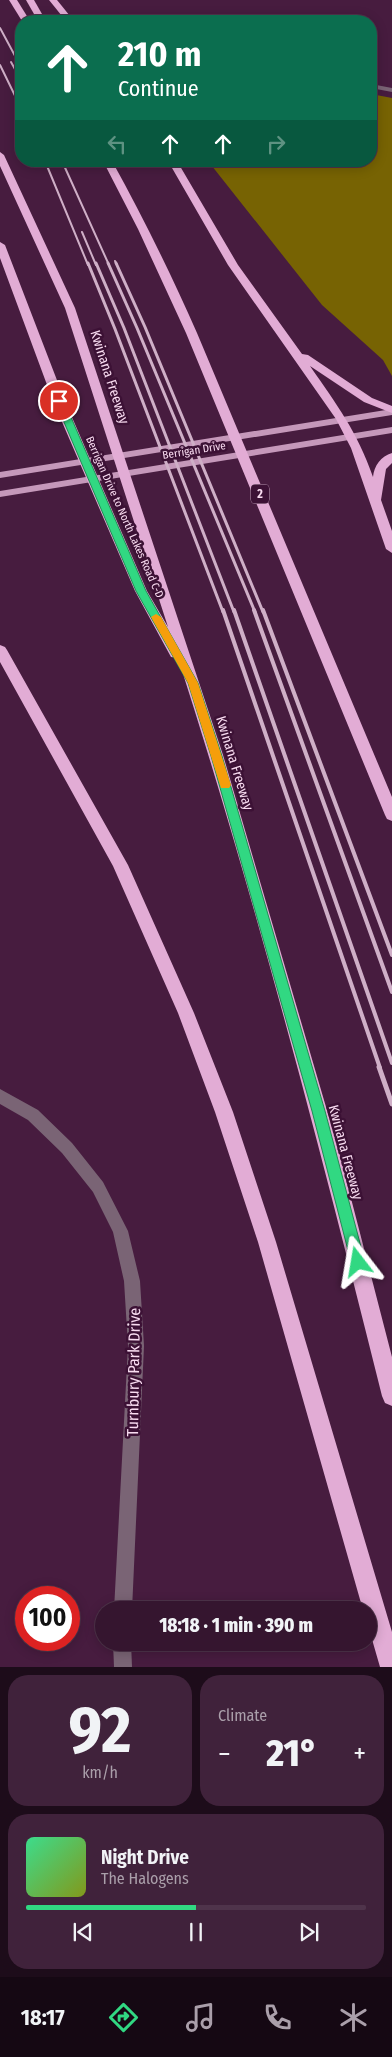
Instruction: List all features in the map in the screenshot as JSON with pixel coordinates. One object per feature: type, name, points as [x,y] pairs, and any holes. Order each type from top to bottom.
[{"type":"highway","points":[[13,0],[22,15]]},
{"type":"highway","points":[[30,0],[39,15]]},
{"type":"highway","points":[[53,0],[65,15]]},
{"type":"highway","name":"Kwinana Freeway","points":[[0,155],[70,308],[193,683],[216,756],[329,1148],[392,1396]]},
{"type":"highway","name":"2","points":[[111,167],[150,241],[183,312],[392,815]]},
{"type":"highway","points":[[116,167],[117,178]]},
{"type":"highway","points":[[176,167],[233,265],[342,419],[350,438],[357,448],[392,549]]},
{"type":"highway","name":"Berrigan Drive to North Lakes Road C-D","points":[[0,245],[59,401],[141,591],[193,683]]},
{"type":"highway","points":[[294,350],[323,372],[368,400],[392,411]]},
{"type":"highway","points":[[376,502],[380,468],[392,456]]},
{"type":"highway","points":[[0,650],[120,865],[189,1022],[224,1112],[267,1242],[391,1667]]},
{"type":"main road","name":"Berrigan Drive","points":[[0,475],[392,411]]},
{"type":"main road","name":"Berrigan Drive","points":[[0,494],[392,430]]},
{"type":"street","points":[[377,87],[392,90]]},
{"type":"street","name":"Turnbury Park Drive","points":[[0,1096],[33,1115],[67,1148],[98,1187],[120,1231],[132,1281],[136,1346],[124,1601]]},
{"type":"street","points":[[122,1651],[123,1667]]},
{"type":"shaded area","points":[[377,95],[392,98],[392,376],[383,360],[322,305],[213,167],[377,167]]},
{"type":"railway","points":[[0,28],[15,56]]},
{"type":"railway","points":[[11,62],[15,69]]},
{"type":"railway","points":[[0,65],[15,96]]},
{"type":"railway","points":[[47,167],[88,265]]},
{"type":"railway","points":[[65,167],[109,265]]},
{"type":"railway","points":[[82,232],[96,265]]},
{"type":"railway","points":[[88,263],[223,612]]},
{"type":"railway","points":[[96,263],[124,328],[234,612]]},
{"type":"railway","points":[[108,263],[255,612]]},
{"type":"railway","points":[[116,263],[145,327],[263,612]]},
{"type":"railway","points":[[223,610],[380,1068]]},
{"type":"railway","points":[[234,610],[392,1063]]},
{"type":"railway","points":[[254,610],[392,992]]},
{"type":"railway","points":[[263,610],[392,955]]},
{"type":"railway","points":[[379,1067],[392,1104]]},
{"type":"slow traffic","points":[[156,617],[193,683],[225,785]]},
{"type":"route","points":[[59,401],[141,591],[193,683],[319,1111],[358,1262]]}]
